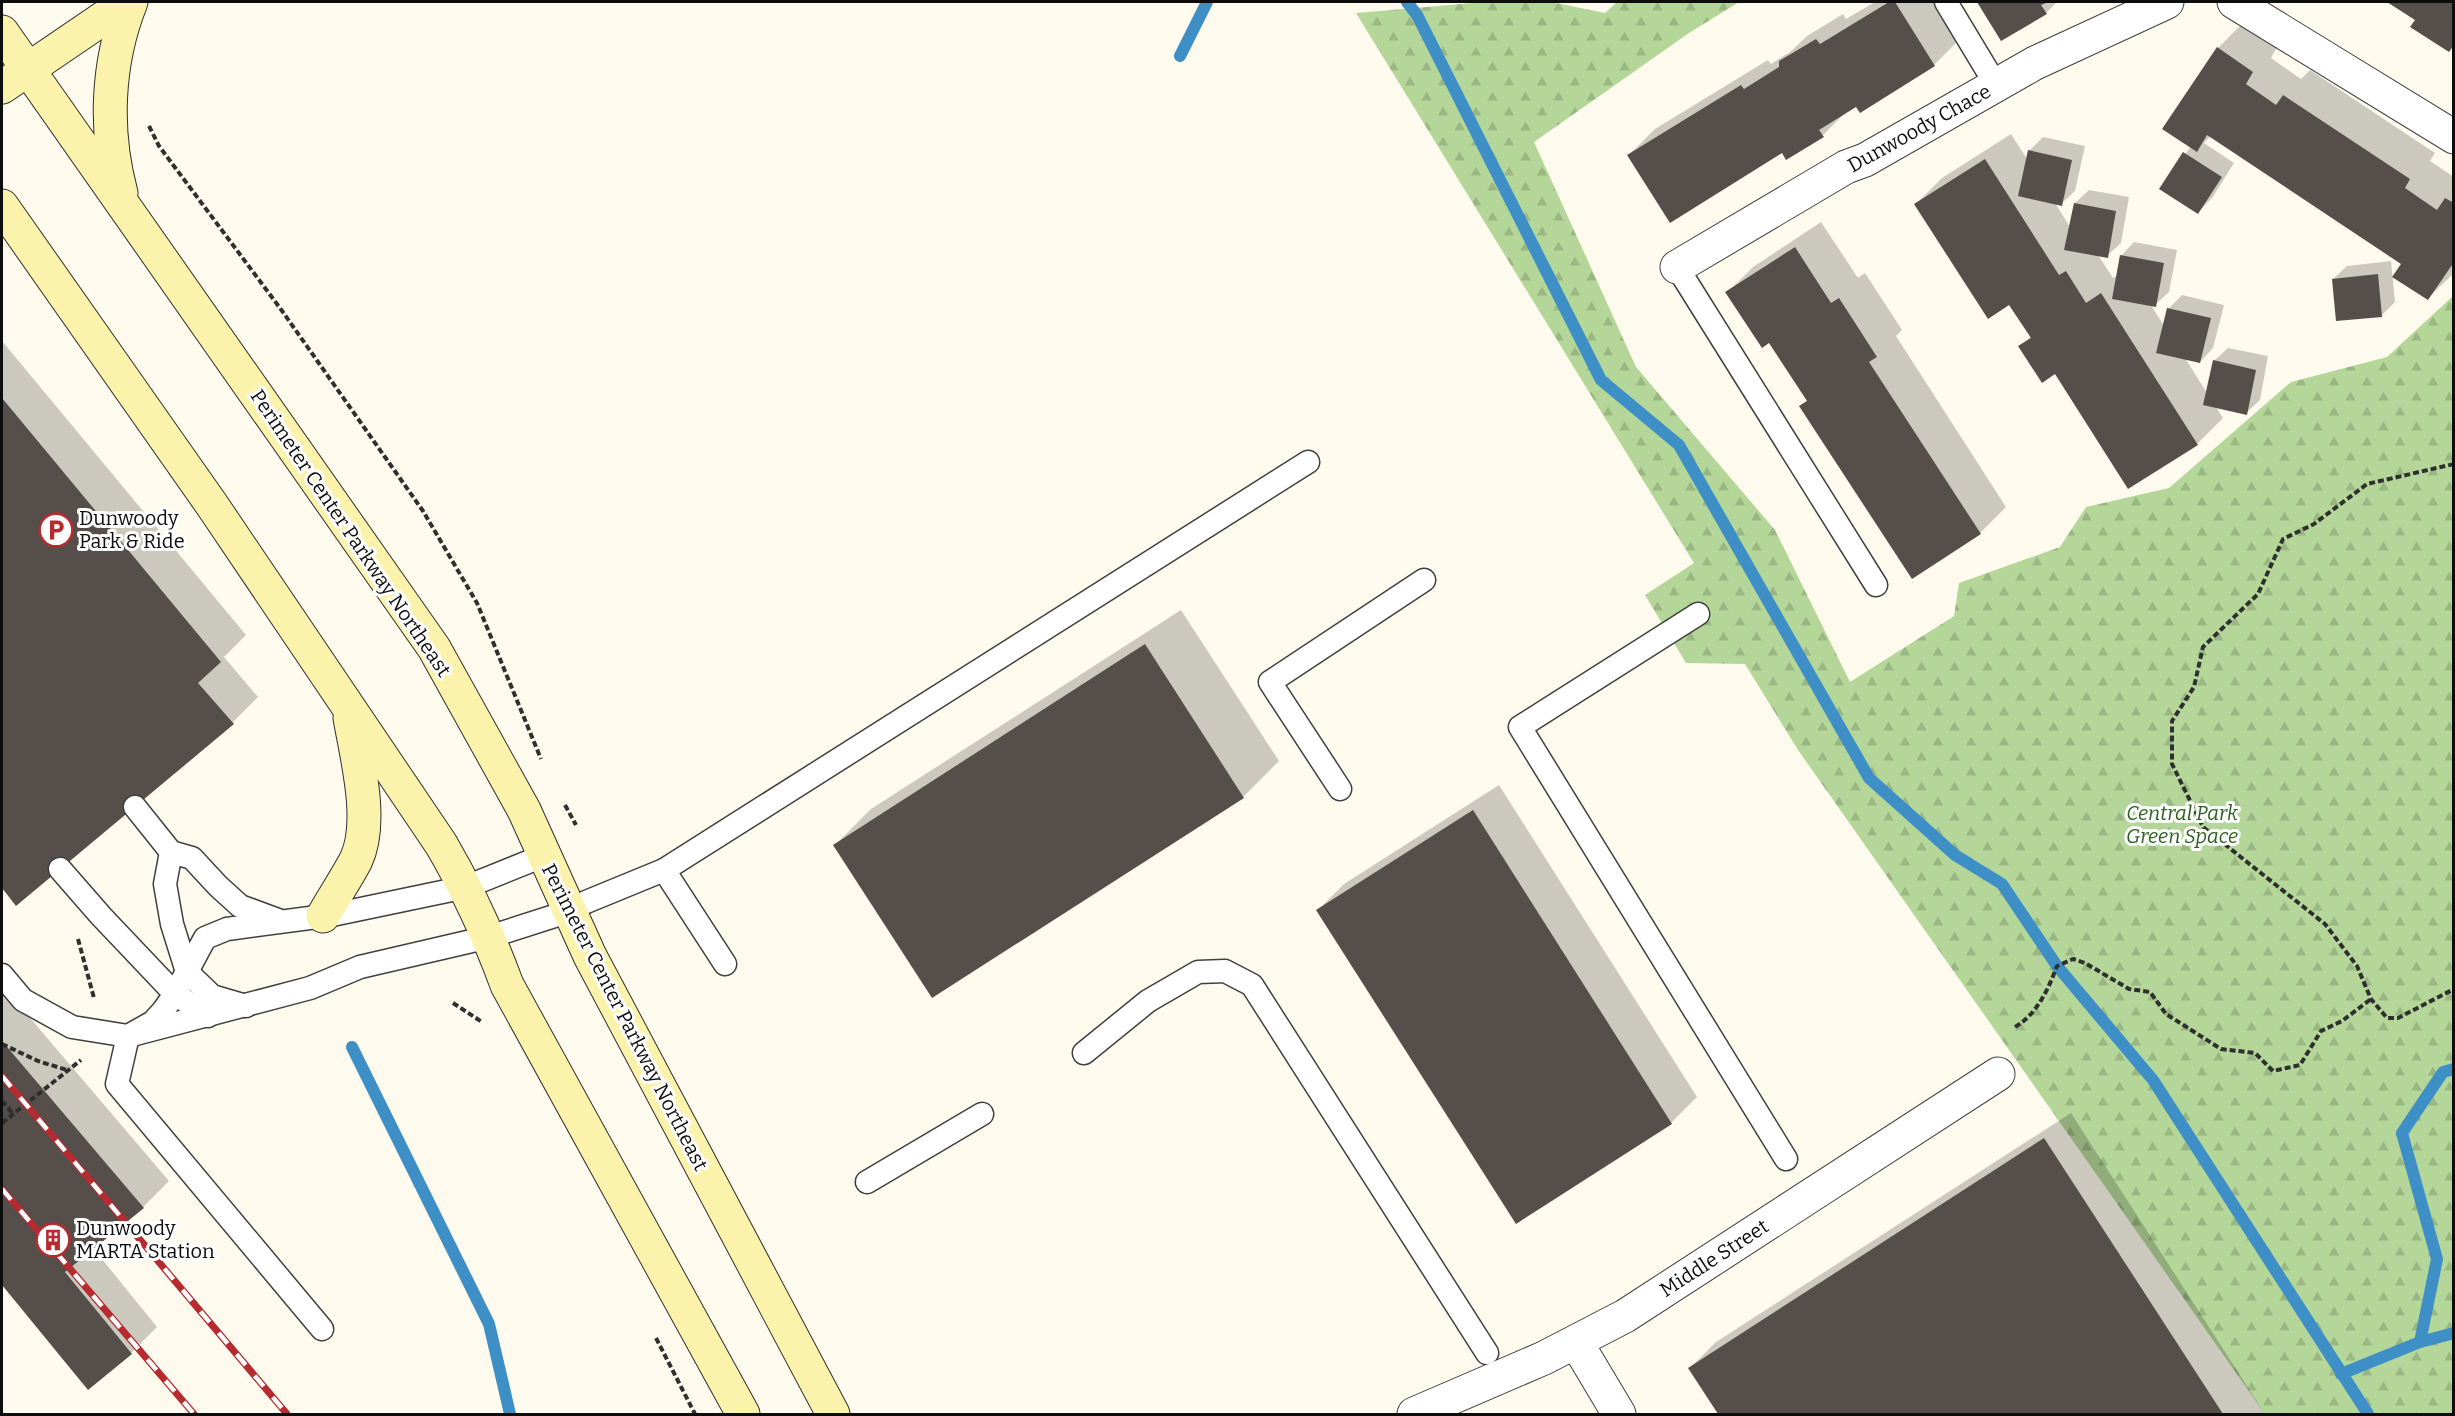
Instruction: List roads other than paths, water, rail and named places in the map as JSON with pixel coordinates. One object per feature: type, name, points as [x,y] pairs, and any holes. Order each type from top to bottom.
[{"type":"main road","points":[[15,78],[127,2]]},
{"type":"main road","points":[[124,206],[111,148],[110,109],[115,50],[131,2]]},
{"type":"main road","name":"Perimeter Center Parkway Northeast","points":[[2,32],[15,78],[124,206],[434,648],[524,810],[590,956],[833,1414]]},
{"type":"main road","points":[[3,211],[212,505],[441,844],[466,887],[489,937],[507,985],[743,1414]]},
{"type":"main road","points":[[322,916],[357,858],[362,839],[364,788],[347,705]]},
{"type":"street","name":"Dunwoody Chace","points":[[1677,267],[1846,167],[1865,160],[2035,63],[2167,2]]},
{"type":"street","points":[[2234,2],[2454,136]]},
{"type":"street","name":"Middle Street","points":[[1414,1414],[1544,1359],[1625,1316],[1998,1074]]},
{"type":"street","points":[[1576,1342],[1618,1414]]},
{"type":"lane","points":[[1946,2],[1996,85]]},
{"type":"lane","points":[[1677,267],[1876,585]]},
{"type":"lane","points":[[2,975],[23,999],[72,1028],[128,1035],[246,1006],[310,988],[360,968],[489,937],[570,911],[586,902],[664,870],[1308,462]]},
{"type":"lane","points":[[1340,789],[1270,682],[1424,580]]},
{"type":"lane","points":[[1698,614],[1520,727],[1786,1159]]},
{"type":"lane","points":[[135,807],[171,852],[192,858],[240,906],[282,921]]},
{"type":"lane","points":[[171,852],[165,884],[172,924],[187,972],[212,996],[246,1006]]},
{"type":"lane","points":[[322,1329],[117,1084],[128,1035],[153,1022],[175,994],[206,938],[227,929],[322,916],[466,887],[543,856]]},
{"type":"lane","points":[[60,869],[175,994],[208,1016]]},
{"type":"lane","points":[[664,870],[725,964]]},
{"type":"lane","points":[[1084,1053],[1148,1001],[1198,972],[1225,971],[1252,984],[1486,1353]]},
{"type":"lane","points":[[867,1182],[982,1114]]},
{"type":"waterway","points":[[1180,56],[1207,2]]},
{"type":"waterway","points":[[1407,2],[1417,15],[1601,380],[1679,445],[1869,778],[1955,855],[2002,884],[2057,966],[2153,1080],[2368,1414]]},
{"type":"waterway","points":[[352,1047],[489,1324],[510,1414]]},
{"type":"waterway","points":[[2341,1374],[2420,1342],[2437,1259],[2402,1133],[2443,1072],[2454,1069]]},
{"type":"waterway","points":[[2420,1342],[2454,1333]]},
{"type":"railway","points":[[2,1076],[287,1414]]},
{"type":"railway","points":[[2,1189],[194,1414]]},
{"type":"place","name":"Dunwoody Park & Ride","points":[[56,530]]},
{"type":"place","name":"Dunwoody MARTA Station","points":[[53,1240]]},
{"type":"park label","name":"Central Park Green Space","points":[[2182,824]]}]
